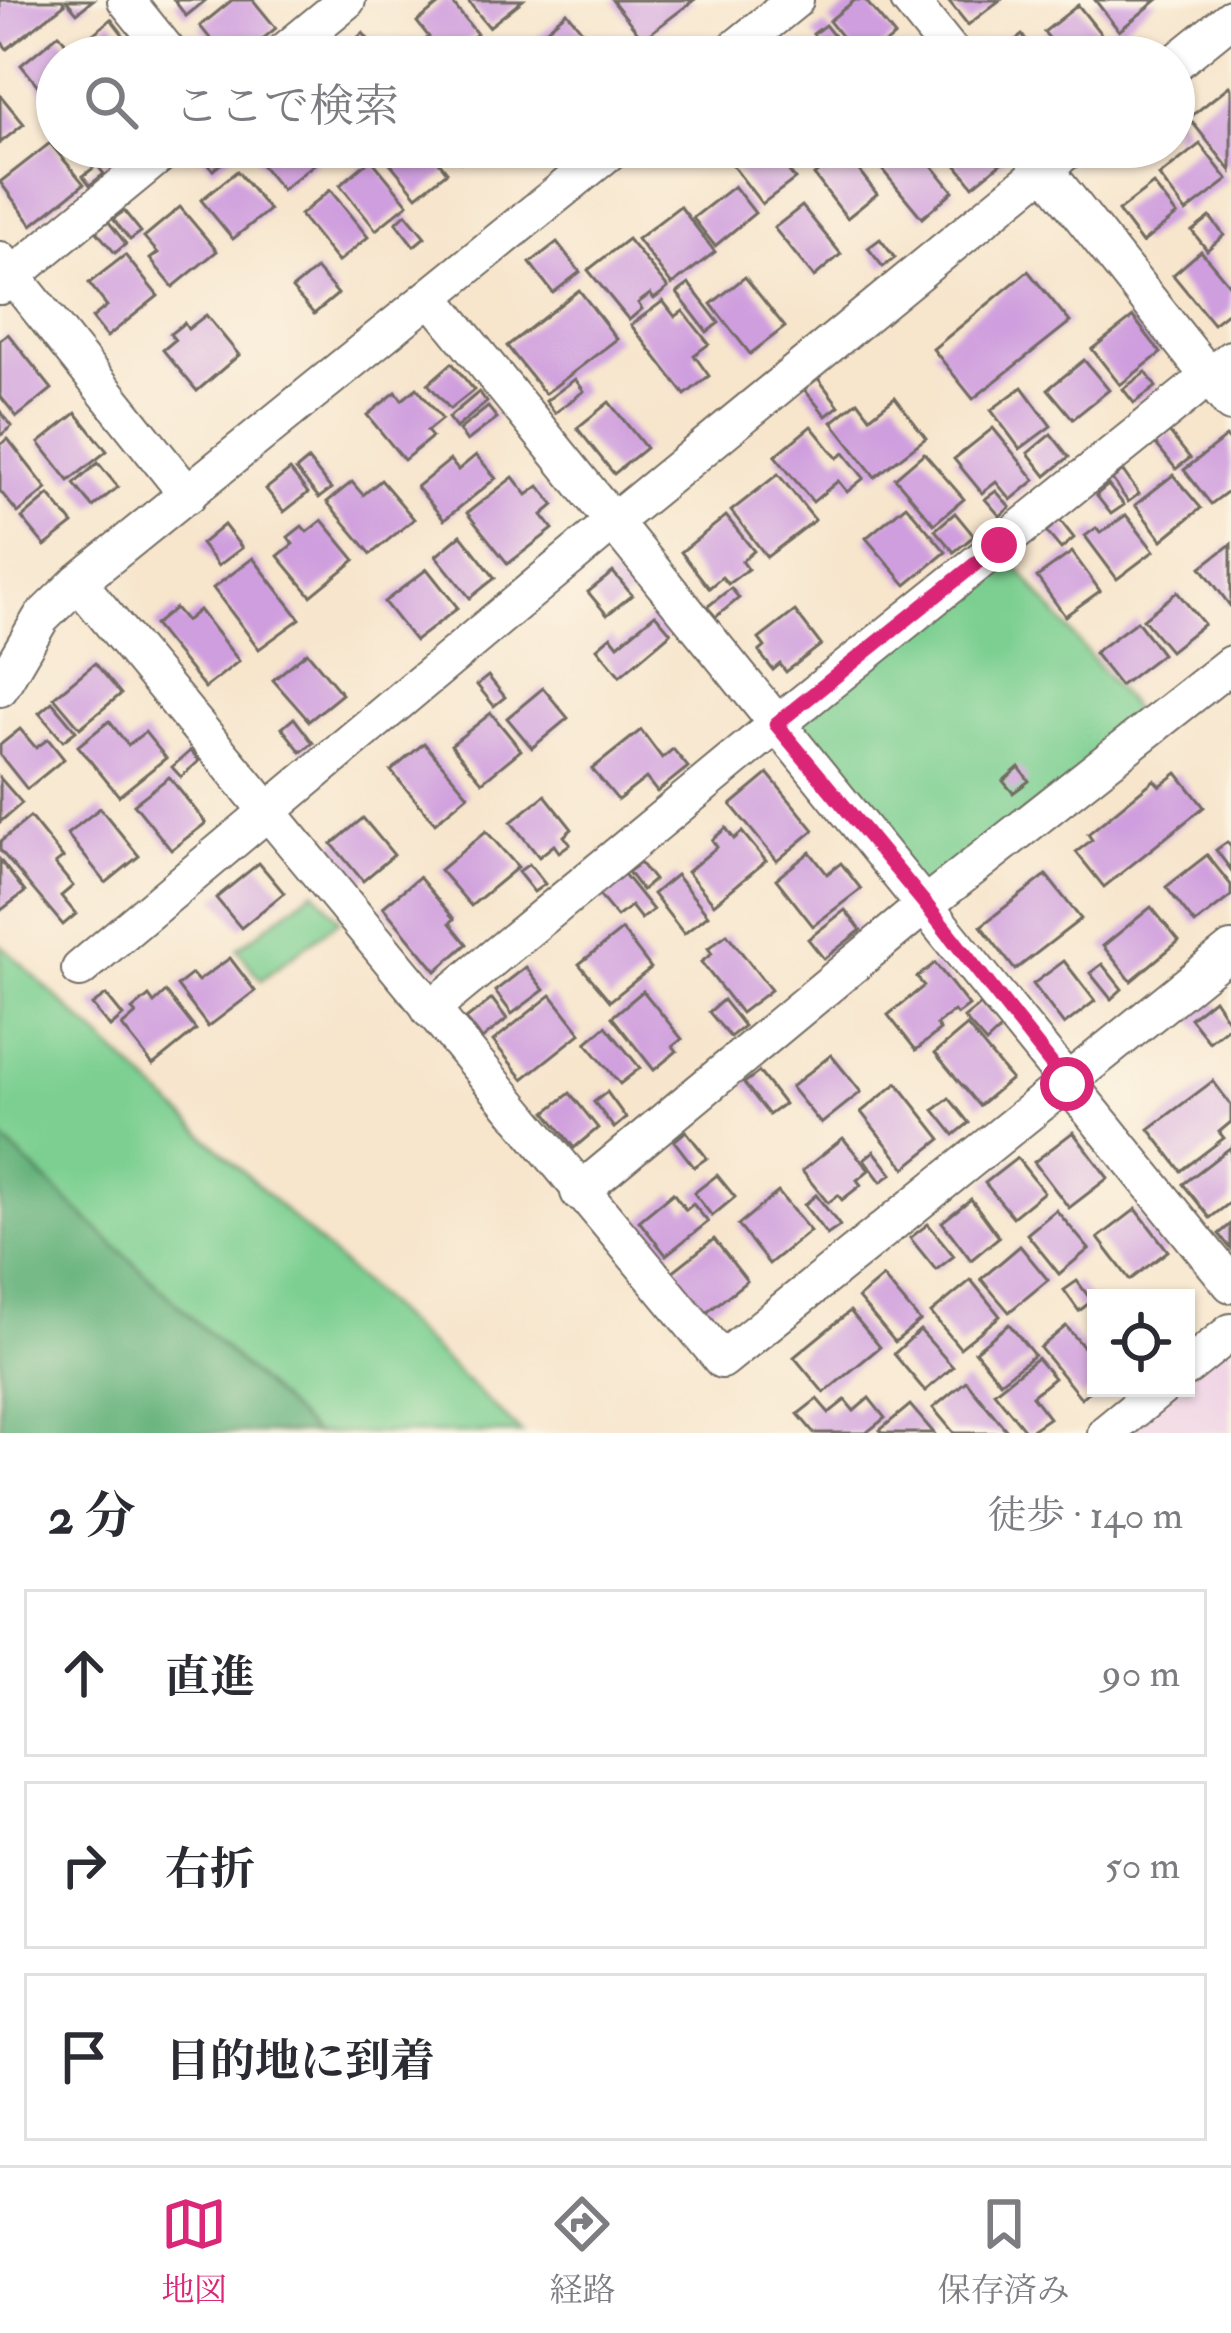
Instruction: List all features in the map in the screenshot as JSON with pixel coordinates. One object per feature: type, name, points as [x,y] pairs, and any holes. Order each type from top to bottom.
[{"type":"street","points":[[126,0],[155,36]]},
{"type":"street","points":[[303,36],[347,0]]},
{"type":"street","points":[[909,0],[938,36]]},
{"type":"street","points":[[745,36],[774,6]]},
{"type":"street","points":[[1195,47],[1231,18]]},
{"type":"street","points":[[142,168],[4,274],[188,495]]},
{"type":"street","points":[[0,688],[41,618],[78,582],[590,168]]},
{"type":"street","points":[[80,969],[1031,168]]},
{"type":"street","points":[[430,1010],[776,724],[1224,380],[1059,168]]},
{"type":"street","points":[[432,298],[1231,1284]]},
{"type":"street","points":[[78,582],[722,1360],[1231,950]]},
{"type":"street","points":[[579,1192],[926,905],[1231,664]]},
{"type":"street","points":[[1195,1361],[1231,1332]]},
{"type":"street","points":[[1106,1433],[1150,1397]]},
{"type":"shaded area","points":[[1231,1332],[1231,1433],[1106,1433],[1150,1397],[1195,1397],[1195,1361]]},
{"type":"green space","points":[[999,545],[1148,727],[925,905],[776,725]]},
{"type":"green space","points":[[314,890],[340,920],[261,980],[237,949]]},
{"type":"green space","points":[[0,944],[522,1433],[314,1433],[0,1137]]},
{"type":"green space","points":[[0,1137],[314,1433],[0,1433]]},
{"type":"building","points":[[0,0],[62,0],[65,4],[7,49],[0,40]]},
{"type":"building","points":[[66,0],[93,0],[77,13]]},
{"type":"building","points":[[174,0],[206,0],[186,16]]},
{"type":"building","points":[[232,0],[253,0],[276,28],[266,36],[208,36],[200,26]]},
{"type":"building","points":[[450,0],[477,34],[428,36],[417,22]]},
{"type":"building","points":[[467,0],[523,0],[489,27]]},
{"type":"building","points":[[612,0],[694,0],[647,36],[641,36]]},
{"type":"building","points":[[855,0],[865,0],[895,36],[841,36],[829,21]]},
{"type":"building","points":[[948,0],[1000,0],[968,25]]},
{"type":"building","points":[[1095,0],[1157,0],[1119,31]]},
{"type":"building","points":[[1078,5],[1102,36],[1047,36],[1044,32]]},
{"type":"building","points":[[567,12],[586,36],[539,36]]},
{"type":"building","points":[[111,19],[124,36],[93,36]]},
{"type":"building","points":[[825,25],[834,36],[815,36]]},
{"type":"building","points":[[36,53],[36,83],[21,65]]},
{"type":"building","points":[[1229,86],[1231,171],[1195,126],[1195,113]]},
{"type":"building","points":[[0,95],[24,124],[0,143]]},
{"type":"building","points":[[1200,144],[1228,180],[1186,212],[1159,176],[1169,168],[1195,168],[1195,148]]},
{"type":"building","points":[[36,154],[36,168],[71,168],[84,184],[32,225],[0,182]]},
{"type":"building","points":[[93,168],[104,174],[90,185],[83,176]]},
{"type":"building","points":[[264,168],[310,168],[282,190]]},
{"type":"building","points":[[360,168],[378,168],[408,204],[376,230],[340,185]]},
{"type":"building","points":[[394,168],[444,168],[447,172],[417,196]]},
{"type":"building","points":[[734,168],[786,168],[795,179],[762,204]]},
{"type":"building","points":[[823,168],[857,168],[877,194],[847,218],[814,175]]},
{"type":"building","points":[[881,168],[934,168],[953,191],[922,218]]},
{"type":"building","points":[[959,168],[995,168],[973,186]]},
{"type":"building","points":[[237,171],[269,210],[233,239],[201,200]]},
{"type":"building","points":[[1153,184],[1177,215],[1142,243],[1118,211]]},
{"type":"building","points":[[734,186],[755,213],[715,246],[693,218]]},
{"type":"building","points":[[330,190],[368,237],[338,262],[300,215]]},
{"type":"building","points":[[680,206],[715,252],[672,285],[637,239]]},
{"type":"building","points":[[802,206],[841,254],[814,277],[774,228]]},
{"type":"building","points":[[180,207],[217,251],[173,287],[150,259],[158,253],[144,237]]},
{"type":"building","points":[[124,211],[141,232],[130,240],[113,219]]},
{"type":"building","points":[[406,214],[425,237],[414,246],[396,223]]},
{"type":"building","points":[[1210,217],[1224,235],[1207,250],[1192,231]]},
{"type":"building","points":[[108,221],[126,244],[115,253],[96,231]]},
{"type":"building","points":[[628,239],[668,288],[638,303],[642,309],[629,320],[588,270]]},
{"type":"building","points":[[880,239],[895,258],[883,267],[868,248]]},
{"type":"building","points":[[557,242],[580,272],[553,293],[530,263]]},
{"type":"building","points":[[1201,251],[1231,287],[1231,310],[1213,324],[1173,275]]},
{"type":"building","points":[[125,255],[158,296],[107,337],[92,318],[107,306],[89,283]]},
{"type":"building","points":[[316,269],[338,294],[314,314],[292,289]]},
{"type":"building","points":[[1028,271],[1070,322],[973,399],[933,349]]},
{"type":"building","points":[[745,277],[785,327],[750,354],[711,304]]},
{"type":"building","points":[[689,284],[719,323],[707,332],[677,293]]},
{"type":"building","points":[[579,290],[617,339],[545,394],[507,346]]},
{"type":"building","points":[[663,301],[675,317],[683,311],[709,344],[694,355],[709,376],[685,395],[631,325]]},
{"type":"building","points":[[206,315],[239,355],[197,391],[163,350],[175,340],[170,334],[184,323],[188,329]]},
{"type":"building","points":[[1133,317],[1161,353],[1120,385],[1092,349]]},
{"type":"building","points":[[8,334],[52,389],[17,417],[0,396],[0,340]]},
{"type":"building","points":[[1084,360],[1109,390],[1073,419],[1048,389]]},
{"type":"building","points":[[452,363],[474,390],[450,409],[428,384]]},
{"type":"building","points":[[1146,372],[1156,387],[1134,403],[1123,389]]},
{"type":"building","points":[[817,377],[839,406],[826,416],[803,388]]},
{"type":"building","points":[[575,379],[584,391],[555,413],[546,401]]},
{"type":"building","points":[[1022,387],[1051,426],[1020,449],[991,410]]},
{"type":"building","points":[[417,388],[442,419],[427,431],[432,437],[404,460],[367,415],[396,392],[402,400]]},
{"type":"building","points":[[479,392],[487,402],[456,428],[448,418]]},
{"type":"building","points":[[895,397],[926,438],[875,477],[832,422],[858,401],[870,417]]},
{"type":"building","points":[[609,402],[646,448],[614,474],[577,428]]},
{"type":"building","points":[[488,407],[497,418],[467,441],[459,430]]},
{"type":"building","points":[[0,411],[12,426],[0,436]]},
{"type":"building","points":[[76,413],[107,451],[69,481],[39,443]]},
{"type":"building","points":[[811,426],[837,458],[844,453],[864,478],[847,492],[838,481],[813,502],[775,456]]},
{"type":"building","points":[[993,428],[1035,480],[1011,500],[996,482],[982,493],[954,459]]},
{"type":"building","points":[[1169,432],[1190,458],[1176,469],[1155,443]]},
{"type":"building","points":[[1051,434],[1069,457],[1046,476],[1028,453]]},
{"type":"building","points":[[1226,437],[1231,443],[1231,489],[1211,504],[1184,470]]},
{"type":"building","points":[[8,439],[47,489],[18,513],[0,491],[0,445]]},
{"type":"building","points":[[924,453],[964,499],[934,524],[895,478]]},
{"type":"building","points":[[476,455],[496,478],[444,520],[417,487],[450,460],[458,470]]},
{"type":"building","points":[[308,460],[331,489],[319,498],[296,470]]},
{"type":"building","points":[[98,463],[118,487],[93,507],[74,484]]},
{"type":"building","points":[[290,470],[308,493],[284,512],[266,489]]},
{"type":"building","points":[[1123,471],[1139,494],[1128,502],[1112,479]]},
{"type":"building","points":[[778,474],[815,520],[767,557],[731,511]]},
{"type":"building","points":[[1173,475],[1201,508],[1162,540],[1135,505]]},
{"type":"building","points":[[513,477],[527,495],[539,486],[554,505],[542,515],[553,529],[508,564],[467,513]]},
{"type":"building","points":[[381,480],[414,519],[371,554],[327,502],[352,482],[363,495]]},
{"type":"building","points":[[1108,485],[1124,505],[1111,514],[1096,495]]},
{"type":"building","points":[[996,491],[1010,507],[1000,516],[985,499]]},
{"type":"building","points":[[49,495],[73,524],[45,546],[22,518]]},
{"type":"building","points":[[906,505],[946,552],[906,585],[866,538]]},
{"type":"building","points":[[955,513],[974,536],[954,552],[935,530]]},
{"type":"building","points":[[1126,515],[1154,551],[1117,579],[1085,536],[1096,528],[1100,533]]},
{"type":"building","points":[[726,516],[754,551],[742,561],[748,569],[728,584],[722,577],[709,588],[681,552]]},
{"type":"building","points":[[1059,519],[1074,538],[1061,549],[1045,530]]},
{"type":"building","points":[[322,520],[355,560],[311,596],[278,556],[293,544],[288,537],[302,526],[307,532]]},
{"type":"building","points":[[224,525],[242,548],[218,566],[201,544]]},
{"type":"building","points":[[461,535],[495,578],[470,598],[436,556]]},
{"type":"building","points":[[1231,544],[1231,607],[1201,567]]},
{"type":"building","points":[[1072,552],[1100,591],[1065,616],[1037,577]]},
{"type":"building","points":[[253,558],[300,619],[259,649],[213,588]]},
{"type":"building","points":[[427,569],[458,608],[415,641],[384,602]]},
{"type":"building","points":[[613,572],[632,595],[607,615],[588,592]]},
{"type":"building","points":[[731,588],[739,598],[716,617],[707,607]]},
{"type":"building","points":[[1177,592],[1204,624],[1170,651],[1143,619]]},
{"type":"building","points":[[175,608],[186,621],[199,610],[239,661],[205,688],[154,625]]},
{"type":"building","points":[[795,611],[821,645],[786,672],[780,664],[773,670],[759,652],[765,647],[759,639]]},
{"type":"building","points":[[655,614],[671,633],[620,676],[597,648],[611,636],[618,645]]},
{"type":"building","points":[[1137,621],[1162,654],[1120,686],[1094,653]]},
{"type":"building","points":[[307,652],[342,694],[309,721],[273,680]]},
{"type":"building","points":[[95,663],[121,694],[80,728],[54,697]]},
{"type":"building","points":[[488,676],[505,697],[494,706],[477,685]]},
{"type":"building","points":[[543,688],[568,718],[532,748],[507,718]]},
{"type":"building","points":[[52,702],[76,731],[63,741],[39,713]]},
{"type":"building","points":[[491,713],[521,750],[482,782],[451,745]]},
{"type":"building","points":[[294,718],[313,743],[301,752],[282,728]]},
{"type":"building","points":[[109,721],[128,745],[145,732],[166,758],[119,796],[78,746]]},
{"type":"building","points":[[20,729],[36,748],[48,739],[64,759],[27,789],[0,755],[0,745]]},
{"type":"building","points":[[641,730],[662,758],[673,749],[688,767],[657,792],[646,778],[618,800],[592,769]]},
{"type":"building","points":[[424,743],[468,795],[435,823],[391,771]]},
{"type":"building","points":[[190,751],[199,761],[181,777],[172,767]]},
{"type":"building","points":[[1019,767],[1029,781],[1013,793],[1003,781]]},
{"type":"building","points":[[1177,773],[1204,807],[1104,887],[1076,852],[1092,840],[1088,834],[1154,780],[1160,786]]},
{"type":"building","points":[[768,774],[814,830],[777,861],[731,805]]},
{"type":"building","points":[[169,777],[206,823],[171,850],[134,804]]},
{"type":"building","points":[[0,778],[22,803],[0,822]]},
{"type":"building","points":[[545,795],[572,829],[564,836],[570,844],[559,852],[554,845],[539,857],[511,822]]},
{"type":"building","points":[[100,808],[139,856],[106,883],[67,834]]},
{"type":"building","points":[[30,817],[63,858],[55,864],[73,886],[61,896],[76,914],[63,925],[0,850],[0,842]]},
{"type":"building","points":[[363,818],[394,855],[363,881],[332,844]]},
{"type":"building","points":[[726,828],[734,839],[742,832],[766,861],[714,904],[687,872],[717,847],[712,840]]},
{"type":"building","points":[[486,831],[518,867],[471,906],[440,870]]},
{"type":"building","points":[[1227,842],[1231,847],[1231,870],[1216,850]]},
{"type":"building","points":[[810,852],[827,874],[841,863],[861,889],[813,926],[776,879]]},
{"type":"building","points":[[1207,855],[1231,885],[1231,896],[1195,924],[1166,887]]},
{"type":"building","points":[[0,860],[25,892],[0,911]]},
{"type":"building","points":[[259,863],[284,893],[241,928],[216,898]]},
{"type":"building","points":[[640,863],[654,880],[642,890],[628,872]]},
{"type":"building","points":[[529,864],[545,884],[534,892],[518,872]]},
{"type":"building","points":[[624,874],[653,910],[641,919],[631,906],[617,917],[598,894]]},
{"type":"building","points":[[676,875],[708,915],[684,934],[653,894]]},
{"type":"building","points":[[1046,875],[1081,919],[1015,970],[981,926]]},
{"type":"building","points":[[419,877],[454,919],[450,923],[467,944],[436,971],[383,907]]},
{"type":"building","points":[[1151,907],[1179,941],[1131,981],[1103,946]]},
{"type":"building","points":[[845,910],[861,930],[824,959],[808,939]]},
{"type":"building","points":[[622,930],[651,968],[610,1001],[579,964]]},
{"type":"building","points":[[727,934],[771,990],[741,1013],[701,962],[712,954],[708,948]]},
{"type":"building","points":[[230,958],[255,991],[208,1027],[177,986],[192,974],[198,981]]},
{"type":"building","points":[[1064,961],[1095,1001],[1064,1025],[1033,984]]},
{"type":"building","points":[[935,963],[969,1006],[936,1025],[940,1030],[916,1050],[888,1015],[924,986],[917,977]]},
{"type":"building","points":[[1102,964],[1122,989],[1111,999],[1090,973]]},
{"type":"building","points":[[526,967],[544,990],[512,1014],[495,991]]},
{"type":"building","points":[[643,991],[682,1039],[673,1046],[677,1051],[654,1070],[612,1017]]},
{"type":"building","points":[[166,992],[196,1030],[153,1065],[122,1026],[149,996],[154,1003]]},
{"type":"building","points":[[106,995],[123,1016],[110,1027],[92,1005]]},
{"type":"building","points":[[551,995],[581,1033],[523,1079],[493,1041]]},
{"type":"building","points":[[492,999],[507,1019],[482,1039],[466,1019]]},
{"type":"building","points":[[1214,999],[1231,1025],[1209,1042],[1190,1018]]},
{"type":"building","points":[[723,1000],[744,1026],[730,1037],[709,1012]]},
{"type":"building","points":[[980,1005],[1001,1029],[986,1043],[964,1018]]},
{"type":"building","points":[[606,1026],[640,1068],[620,1084],[586,1043]]},
{"type":"building","points":[[967,1026],[1011,1079],[979,1106],[935,1053]]},
{"type":"building","points":[[831,1055],[861,1092],[821,1124],[791,1087]]},
{"type":"building","points":[[759,1072],[784,1104],[769,1115],[744,1083]]},
{"type":"building","points":[[1213,1081],[1231,1105],[1231,1122],[1219,1132],[1224,1138],[1181,1171],[1149,1129]]},
{"type":"building","points":[[897,1083],[941,1139],[905,1168],[861,1112]]},
{"type":"building","points":[[607,1092],[626,1118],[614,1128],[594,1102]]},
{"type":"building","points":[[570,1093],[598,1128],[574,1148],[546,1112]]},
{"type":"building","points":[[949,1098],[969,1123],[954,1135],[934,1110]]},
{"type":"building","points":[[686,1131],[707,1158],[694,1167],[674,1141]]},
{"type":"building","points":[[1073,1132],[1108,1178],[1069,1208],[1034,1162]]},
{"type":"building","points":[[843,1138],[869,1170],[857,1180],[861,1185],[842,1200],[838,1195],[828,1203],[802,1171]]},
{"type":"building","points":[[1231,1147],[1231,1202],[1210,1218],[1183,1184]]},
{"type":"building","points":[[874,1151],[892,1174],[881,1182],[864,1159]]},
{"type":"building","points":[[1017,1158],[1044,1192],[1013,1217],[985,1183]]},
{"type":"building","points":[[717,1175],[735,1197],[712,1216],[694,1193]]},
{"type":"building","points":[[778,1192],[810,1231],[769,1264],[738,1225]]},
{"type":"building","points":[[673,1193],[686,1210],[693,1204],[708,1222],[666,1255],[639,1221]]},
{"type":"building","points":[[816,1195],[840,1226],[827,1235],[804,1205]]},
{"type":"building","points":[[971,1199],[999,1237],[971,1260],[942,1222]]},
{"type":"building","points":[[1136,1209],[1168,1251],[1130,1280],[1098,1238]]},
{"type":"building","points":[[1056,1210],[1089,1249],[1059,1274],[1027,1234]]},
{"type":"building","points":[[928,1224],[954,1256],[936,1270],[910,1238]]},
{"type":"building","points":[[1231,1224],[1231,1249],[1219,1234]]},
{"type":"building","points":[[714,1239],[747,1281],[705,1314],[672,1272]]},
{"type":"building","points":[[1020,1246],[1048,1280],[1009,1312],[981,1279]]},
{"type":"building","points":[[883,1277],[920,1321],[895,1342],[858,1298]]},
{"type":"building","points":[[971,1280],[1000,1316],[960,1348],[931,1313]]},
{"type":"building","points":[[1077,1281],[1087,1294],[1087,1305],[1079,1311],[1064,1290]]},
{"type":"building","points":[[850,1311],[880,1347],[824,1393],[794,1357]]},
{"type":"building","points":[[1009,1324],[1034,1355],[1000,1382],[975,1351]]},
{"type":"building","points":[[1066,1326],[1087,1351],[1087,1393],[1081,1398],[1040,1348]]},
{"type":"building","points":[[920,1330],[953,1367],[925,1391],[894,1354]]},
{"type":"building","points":[[1037,1358],[1054,1378],[1032,1396],[1049,1418],[1027,1433],[994,1392]]},
{"type":"building","points":[[966,1381],[1005,1433],[954,1433],[933,1408]]},
{"type":"building","points":[[869,1398],[885,1418],[866,1433],[814,1433],[798,1414],[817,1399],[829,1413],[845,1400],[854,1411]]},
{"type":"building","points":[[910,1405],[934,1433],[880,1430]]},
{"type":"route","points":[[999,545],[776,724],[1067,1084]]}]
